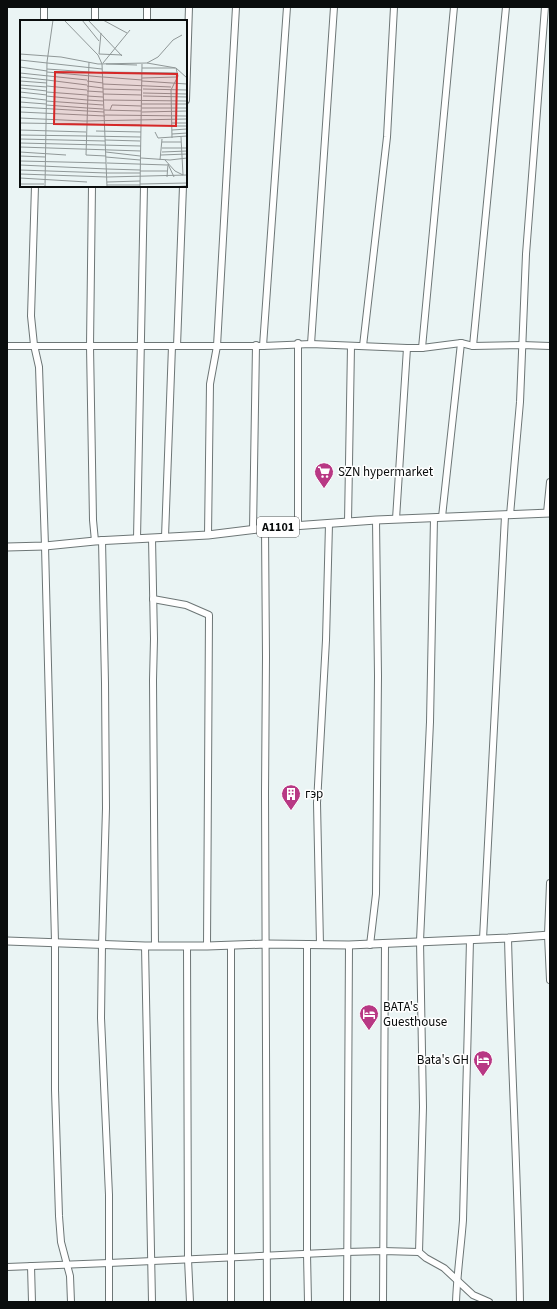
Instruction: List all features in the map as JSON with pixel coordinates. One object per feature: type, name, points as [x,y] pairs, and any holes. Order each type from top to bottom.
[{"type":"main road","name":"A1101","points":[[7,547],[45,546],[137,538],[208,535],[264,528],[376,520],[508,516],[549,513]]},
{"type":"main road","points":[[7,941],[145,946],[231,946],[266,944],[349,945],[549,935]]},
{"type":"street","points":[[44,7],[44,20]]},
{"type":"street","points":[[95,7],[95,20]]},
{"type":"street","points":[[147,7],[147,20]]},
{"type":"street","points":[[187,69],[189,7]]},
{"type":"street","points":[[208,535],[210,384],[217,346],[236,7]]},
{"type":"street","points":[[263,346],[287,7]]},
{"type":"street","points":[[311,344],[334,7]]},
{"type":"street","points":[[363,346],[387,137],[394,7]]},
{"type":"street","points":[[422,348],[454,7]]},
{"type":"street","points":[[474,346],[506,7]]},
{"type":"street","points":[[483,939],[508,516],[520,402],[526,254],[546,7]]},
{"type":"street","points":[[35,187],[31,316],[34,345],[39,367],[45,546],[55,942],[55,1090],[59,1216],[61,1242],[70,1276],[71,1302]]},
{"type":"street","points":[[92,187],[90,346],[93,520],[98,541],[106,683],[106,808],[101,1018],[109,1196],[109,1302]]},
{"type":"street","points":[[137,538],[144,187]]},
{"type":"street","points":[[165,537],[183,187]]},
{"type":"street","points":[[419,1252],[423,1107],[420,941],[438,518],[461,343]]},
{"type":"street","points":[[7,346],[263,346],[311,344],[422,348],[461,343],[474,346],[550,346]]},
{"type":"street","points":[[298,344],[298,526]]},
{"type":"street","points":[[253,530],[256,345]]},
{"type":"street","points":[[348,522],[351,346]]},
{"type":"street","points":[[396,519],[407,348]]},
{"type":"street","points":[[549,513],[550,482]]},
{"type":"street","points":[[370,944],[376,894],[378,676],[376,520]]},
{"type":"street","points":[[320,945],[317,803],[326,640],[329,524]]},
{"type":"street","points":[[264,528],[267,1302]]},
{"type":"street","points":[[152,538],[154,639],[155,945]]},
{"type":"street","points":[[153,599],[186,605],[209,614],[207,946]]},
{"type":"street","points":[[550,883],[550,980]]},
{"type":"street","points":[[508,938],[518,1195],[520,1302]]},
{"type":"street","points":[[456,1302],[463,1220],[470,940]]},
{"type":"street","points":[[383,1302],[385,944]]},
{"type":"street","points":[[307,945],[308,1302]]},
{"type":"street","points":[[346,1302],[349,945]]},
{"type":"street","points":[[145,946],[152,1302]]},
{"type":"street","points":[[187,946],[188,1259],[190,1302]]},
{"type":"street","points":[[231,946],[231,1302]]},
{"type":"street","points":[[7,1267],[109,1264],[346,1252],[419,1252],[426,1258],[444,1268],[473,1295],[489,1302]]},
{"type":"street","points":[[31,1266],[32,1302]]},
{"type":"place","name":"SZN hypermarket","points":[[324,489]]},
{"type":"place","name":"гэр","points":[[291,811]]},
{"type":"place","name":"BATA's Guesthouse","points":[[369,1031]]},
{"type":"place","name":"Bata's GH","points":[[483,1077]]}]
